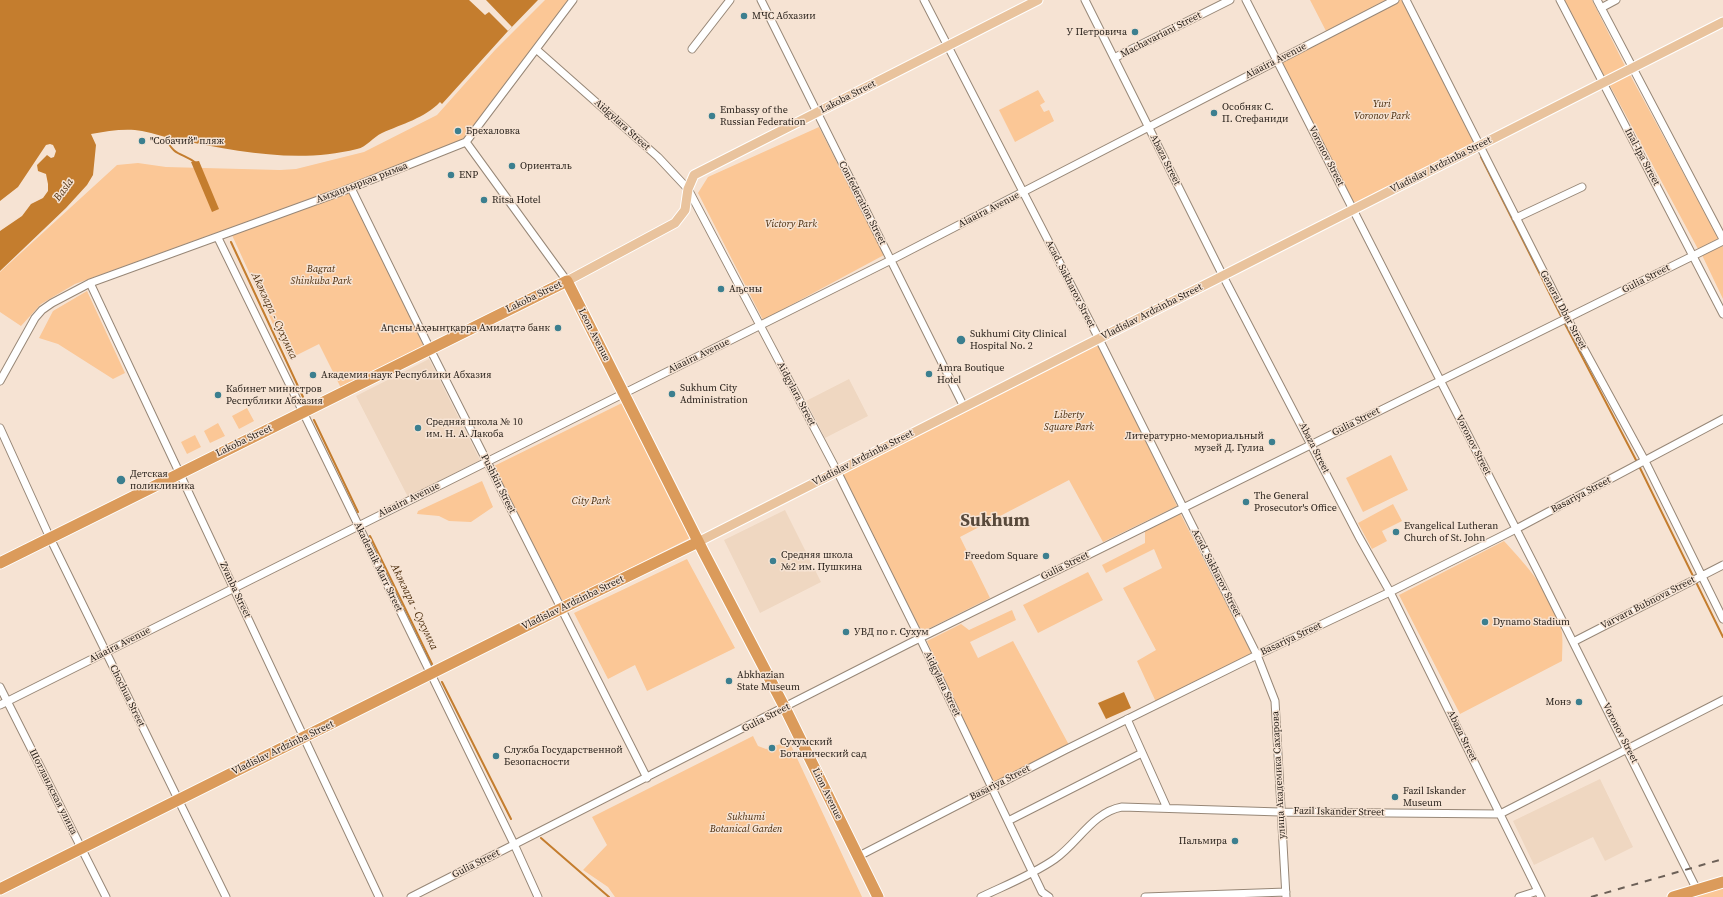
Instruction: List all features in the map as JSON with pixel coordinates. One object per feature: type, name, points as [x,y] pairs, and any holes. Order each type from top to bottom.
[{"type":"highway","name":"Lakoba Street","points":[[0,563],[567,281]]},
{"type":"highway","name":"Leon Avenue","points":[[567,281],[698,542]]},
{"type":"highway","name":"Vladislav Ardzinba Street","points":[[0,889],[698,542]]},
{"type":"highway","name":"Lion Avenue","points":[[698,542],[785,708],[878,897]]},
{"type":"highway","points":[[1673,897],[1723,882]]},
{"type":"main road","name":"Lakoba Street","points":[[567,281],[675,223],[685,210],[688,189],[694,176],[1038,0]]},
{"type":"main road","name":"Vladislav Ardzinba Street","points":[[698,542],[1723,22]]},
{"type":"street","points":[[466,142],[573,0]]},
{"type":"street","points":[[692,49],[730,0]]},
{"type":"street","name":"Confederation Street","points":[[760,0],[964,407]]},
{"type":"street","name":"Acad. Sakharov Street","points":[[924,0],[1099,339],[1257,655]]},
{"type":"street","name":"Abaza Street","points":[[1085,0],[1223,276],[1312,444],[1359,537],[1390,592],[1540,894]]},
{"type":"street","name":"Machavariani Street","points":[[1114,58],[1230,0]]},
{"type":"street","name":"Voronov Street","points":[[1246,0],[1698,890]]},
{"type":"street","name":"Aiaaira Avenue","points":[[3,704],[900,256],[1395,0]]},
{"type":"street","name":"General Dbar Street","points":[[1406,0],[1567,318],[1645,460],[1723,618]]},
{"type":"street","name":"Inal-Ipa Street","points":[[1560,0],[1723,314]]},
{"type":"street","points":[[1597,0],[1723,240]]},
{"type":"street","points":[[1601,8],[1616,0]]},
{"type":"street","name":"Aidgylara Street","points":[[536,49],[647,147],[688,189],[837,471],[920,638],[1042,892],[1049,897]]},
{"type":"street","name":"Амҳаџьырқәа рымҩа","points":[[0,381],[35,318],[42,310],[90,283],[218,238],[466,142]]},
{"type":"street","name":"Leon Avenue","points":[[466,142],[567,281]]},
{"type":"street","points":[[1516,218],[1582,187]]},
{"type":"street","name":"Pushkin Street","points":[[350,188],[647,778]]},
{"type":"street","name":"Akademik Marr Street","points":[[218,238],[357,526],[514,844],[538,897]]},
{"type":"street","name":"Gulia Street","points":[[411,897],[920,638],[1723,240]]},
{"type":"street","name":"Zvanba Street","points":[[90,283],[379,897]]},
{"type":"street","name":"Basariya Street","points":[[857,857],[1127,719],[1390,592],[1516,529],[1723,419]]},
{"type":"street","name":"Chochua Street","points":[[0,428],[50,538],[226,897]]},
{"type":"street","name":"Varvara Bubnova Street","points":[[1573,642],[1723,565]]},
{"type":"street","name":"улица Академика Сахарова","points":[[1257,655],[1275,701],[1280,812],[1286,895]]},
{"type":"street","name":"Шотландская улица","points":[[0,688],[3,704],[106,897]]},
{"type":"street","name":"Fazil Iskander Street","points":[[981,897],[1033,873],[1056,858],[1111,809],[1122,807],[1280,812],[1500,814],[1628,750],[1723,700]]},
{"type":"street","points":[[1127,719],[1167,808]]},
{"type":"street","points":[[1008,822],[1142,753]]},
{"type":"street","points":[[1519,897],[1540,894]]},
{"type":"street","points":[[1145,897],[1286,895]]},
{"type":"shaded area","name":"Средняя школа № 10 им. Н. А. Лакоба","points":[[429,359],[480,460],[408,497],[356,396]]},
{"type":"shaded area","points":[[849,379],[868,416],[825,438],[806,401]]},
{"type":"shaded area","name":"Средняя школа №2 им. Пушкина","points":[[785,510],[821,582],[760,613],[724,540]]},
{"type":"shaded area","points":[[1600,779],[1633,847],[1605,861],[1593,837],[1534,865],[1513,821]]},
{"type":"green space","points":[[545,0],[572,0],[458,145],[75,284],[41,304],[21,326],[0,312],[0,272],[117,165],[138,163],[166,167],[280,170],[296,169],[364,152],[437,115],[495,50]]},
{"type":"green space","points":[[1310,0],[1388,0],[1326,31]]},
{"type":"green space","name":"Yuri Voronov Park","points":[[1395,0],[1406,0],[1480,145],[1353,210],[1277,61]]},
{"type":"green space","points":[[1564,0],[1592,0],[1625,66],[1602,78]]},
{"type":"green space","points":[[1629,73],[1719,239],[1698,249],[1609,84]]},
{"type":"green space","points":[[1038,90],[1045,102],[1040,105],[1044,112],[1049,110],[1054,121],[1015,142],[999,110]]},
{"type":"green space","name":"Victory Park","points":[[819,127],[884,255],[763,320],[698,193],[708,177]]},
{"type":"green space","name":"Bagrat Shinkuba Park","points":[[351,188],[430,349],[343,392],[319,344],[289,359],[231,233]]},
{"type":"green space","points":[[1722,245],[1723,247],[1723,299],[1702,255]]},
{"type":"green space","points":[[87,291],[125,373],[113,379],[58,344],[39,338],[53,311]]},
{"type":"green space","name":"Liberty Square Park","points":[[1097,341],[1177,506],[1103,542],[1069,480],[960,537],[990,598],[922,632],[841,472]]},
{"type":"green space","name":"City Park","points":[[622,403],[690,538],[563,602],[492,467]]},
{"type":"green space","points":[[247,408],[254,421],[239,429],[232,416]]},
{"type":"green space","points":[[218,423],[225,436],[210,443],[204,431]]},
{"type":"green space","points":[[195,435],[201,447],[187,454],[181,442]]},
{"type":"green space","points":[[1391,455],[1408,490],[1363,512],[1346,478]]},
{"type":"green space","points":[[482,481],[493,507],[471,522],[449,521],[439,516],[417,514],[418,511]]},
{"type":"green space","points":[[1393,504],[1402,521],[1382,531],[1387,541],[1372,549],[1358,523]]},
{"type":"green space","points":[[1180,513],[1252,654],[1156,702],[1137,661],[1156,650],[1123,588],[1162,568],[1154,549],[1106,573],[1102,565],[1145,543],[1145,530]]},
{"type":"green space","name":"Dynamo Stadium","points":[[1504,541],[1531,572],[1554,607],[1562,633],[1562,661],[1460,714],[1399,595]]},
{"type":"green space","points":[[687,559],[735,648],[647,691],[635,665],[608,679],[574,613]]},
{"type":"green space","points":[[1088,572],[1103,600],[1038,633],[1023,605]]},
{"type":"green space","points":[[1012,610],[1016,620],[970,642],[978,658],[1013,641],[1069,745],[993,785],[927,641],[961,624],[969,630]]},
{"type":"green space","name":"Sukhumi Botanical Garden","points":[[753,736],[758,746],[766,749],[789,741],[862,897],[615,897],[608,887],[583,870],[607,845],[592,817]]},
{"type":"green space","points":[[1723,887],[1723,897],[1687,897]]},
{"type":"water","name":"Basla","points":[[0,0],[538,0],[442,104],[440,102],[434,108],[420,116],[382,133],[361,148],[335,153],[290,156],[245,152],[174,139],[136,130],[117,130],[91,134],[96,145],[93,175],[87,185],[66,208],[0,271],[0,231],[22,216],[31,204],[43,198],[48,191],[46,174],[38,171],[37,165],[47,155],[51,158],[54,157],[56,151],[53,145],[46,145],[18,187],[0,201]]},
{"type":"water","points":[[199,161],[219,209],[212,212],[191,162]]},
{"type":"water","points":[[1124,692],[1131,708],[1106,719],[1098,703]]},
{"type":"pier","points":[[469,0],[486,0],[512,27],[508,31],[489,12],[485,15]]},
{"type":"waterway","name":"Аҟәкәара - Сухумка","points":[[166,138],[175,151],[196,163]]},
{"type":"waterway","points":[[1481,157],[1562,318]]},
{"type":"waterway","name":"Аҟәкәара - Сухумка","points":[[231,242],[303,397]]},
{"type":"waterway","points":[[1564,322],[1637,462]]},
{"type":"waterway","name":"Аҟәкәара - Сухумка","points":[[314,420],[358,512]]},
{"type":"waterway","points":[[1639,466],[1723,637]]},
{"type":"waterway","name":"Аҟәкәара - Сухумка","points":[[370,536],[432,664]]},
{"type":"waterway","name":"Аҟәкәара - Сухумка","points":[[442,682],[511,819]]},
{"type":"waterway","name":"Аҟәкәара - Сухумка","points":[[541,838],[609,897]]},
{"type":"railway","points":[[1591,897],[1723,859]]},
{"type":"place","name":"МЧС Абхазии","points":[[744,16]]},
{"type":"place","name":"У Петровича","points":[[1135,32]]},
{"type":"place","name":"Особняк С. П. Стефаниди","points":[[1214,113]]},
{"type":"place","name":"Embassy of the Russian Federation","points":[[712,116]]},
{"type":"place","name":"Брехаловка","points":[[458,131]]},
{"type":"place","name":"\"Собачий\" пляж","points":[[142,141]]},
{"type":"place","name":"Ориенталь","points":[[512,166]]},
{"type":"place","name":"ENP","points":[[451,175]]},
{"type":"place","name":"Ritsa Hotel","points":[[484,200]]},
{"type":"place","name":"Аҧсны","points":[[721,289]]},
{"type":"place","name":"Аԥсны Аҳәынҭқарра Амилаҭтә банк","points":[[558,328]]},
{"type":"place","name":"Sukhumi City Clinical Hospital No. 2","points":[[961,340]]},
{"type":"place","name":"Amra Boutique Hotel","points":[[929,374]]},
{"type":"place","name":"Академия наук Республики Абхазия","points":[[313,375]]},
{"type":"place","name":"Sukhum City Administration","points":[[672,394]]},
{"type":"place","name":"Кабинет министров Республики Абхазия","points":[[218,395]]},
{"type":"place","name":"Средняя школа № 10 им. Н. А. Лакоба","points":[[418,428]]},
{"type":"place","name":"Литературно-мемориальный музей Д. Гулиа","points":[[1272,442]]},
{"type":"place","name":"Детская поликлиника","points":[[121,480]]},
{"type":"place","name":"The General Prosecutor's Office","points":[[1246,502]]},
{"type":"place","name":"Evangelical Lutheran Church of St. John","points":[[1396,532]]},
{"type":"place","name":"Freedom Square","points":[[1046,556]]},
{"type":"place","name":"Средняя школа №2 им. Пушкина","points":[[773,561]]},
{"type":"place","name":"Dynamo Stadium","points":[[1485,622]]},
{"type":"place","name":"УВД по г. Сухум","points":[[846,632]]},
{"type":"place","name":"Abkhazian State Museum","points":[[729,681]]},
{"type":"place","name":"Монэ","points":[[1579,702]]},
{"type":"place","name":"Сухумский Ботанический сад","points":[[772,748]]},
{"type":"place","name":"Служба Государственной Безопасности","points":[[496,756]]},
{"type":"place","name":"Fazil Iskander Museum","points":[[1395,797]]},
{"type":"place","name":"Пальмира","points":[[1235,841]]},
{"type":"district","name":"Sukhum","points":[[995,521]]}]
